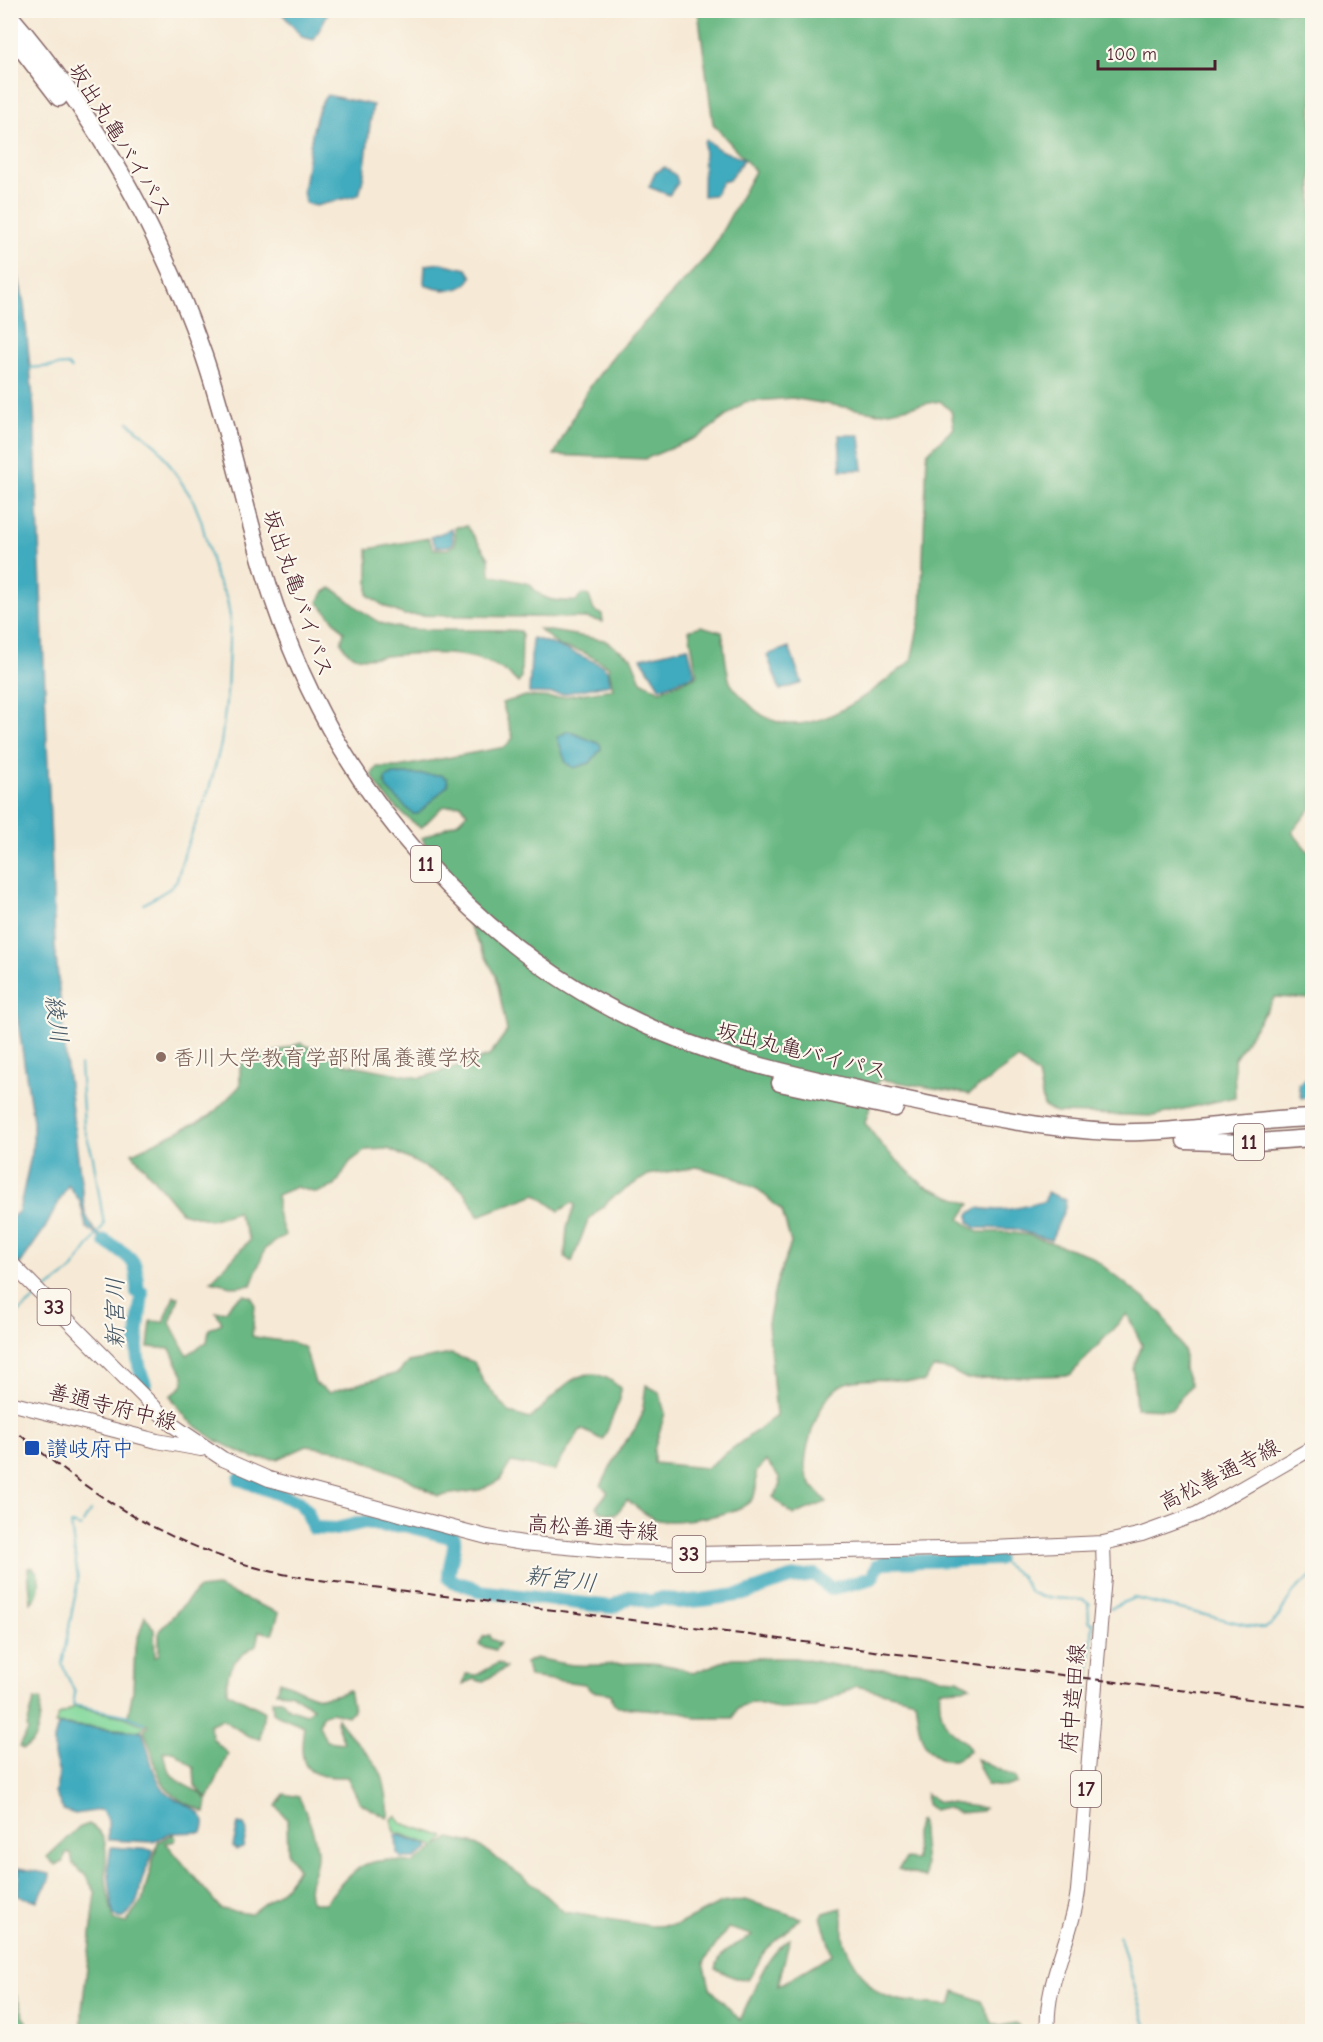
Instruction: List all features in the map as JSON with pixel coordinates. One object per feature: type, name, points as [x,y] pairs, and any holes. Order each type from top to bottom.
[{"type":"highway","name":"坂出丸亀バイパス","points":[[10,16],[39,50],[99,138],[133,194],[169,266],[205,359],[277,611],[312,700],[348,762],[386,817],[431,870],[465,904],[540,964],[607,1006],[662,1033],[760,1067],[974,1113],[1064,1127],[1137,1132],[1204,1129],[1312,1118]]},
{"type":"highway","name":"坂出丸亀バイパス","points":[[10,34],[73,117],[100,159],[159,269],[198,373],[266,615],[303,704],[335,760],[379,824],[424,877],[492,941],[571,998],[658,1043],[725,1068],[828,1095],[1022,1133],[1103,1141],[1185,1141],[1312,1129]]},
{"type":"highway","points":[[1204,1129],[1268,1113],[1312,1109]]},
{"type":"highway","name":"11","points":[[1185,1141],[1244,1143],[1312,1138]]},
{"type":"main road","name":"高松善通寺線","points":[[10,1262],[171,1424],[205,1449],[269,1479],[411,1518],[523,1543],[621,1552],[696,1554],[993,1548],[1103,1543],[1142,1534],[1197,1514],[1312,1448]]},
{"type":"main road","name":"善通寺府中線","points":[[10,1403],[163,1442],[205,1449]]},
{"type":"main road","points":[[163,1442],[169,1438],[171,1424]]},
{"type":"main road","name":"府中造田線","points":[[1048,2031],[1048,2001],[1073,1920],[1078,1891],[1104,1577],[1103,1543]]},
{"type":"green space","points":[[698,11],[1312,11],[1312,807],[1292,832],[1312,856],[1312,999],[1275,997],[1234,1059],[1235,1097],[1154,1116],[1056,1113],[1044,1107],[1038,1075],[1018,1059],[969,1094],[879,1079],[865,1123],[883,1147],[923,1185],[970,1204],[960,1219],[978,1232],[1028,1235],[1089,1255],[1161,1312],[1184,1351],[1184,1369],[1191,1385],[1172,1409],[1136,1408],[1133,1369],[1142,1345],[1127,1314],[1070,1375],[967,1379],[950,1370],[933,1368],[924,1382],[877,1380],[849,1382],[830,1395],[816,1418],[808,1445],[806,1473],[813,1487],[827,1502],[793,1515],[773,1497],[780,1487],[779,1477],[766,1461],[756,1472],[755,1493],[746,1505],[708,1517],[667,1521],[650,1517],[627,1500],[616,1514],[601,1512],[596,1507],[608,1492],[601,1486],[621,1447],[635,1429],[642,1415],[646,1385],[659,1392],[665,1413],[654,1450],[654,1463],[706,1468],[776,1416],[768,1323],[776,1284],[791,1243],[782,1211],[759,1190],[731,1176],[697,1167],[648,1175],[613,1197],[588,1220],[572,1262],[565,1257],[567,1227],[575,1205],[572,1203],[559,1211],[536,1194],[478,1216],[466,1194],[453,1182],[388,1149],[366,1150],[350,1162],[335,1186],[316,1193],[296,1187],[277,1195],[277,1212],[285,1235],[265,1249],[251,1285],[235,1287],[211,1281],[250,1240],[237,1212],[210,1220],[181,1212],[132,1153],[210,1116],[240,1086],[240,1064],[301,1043],[346,1064],[421,1078],[489,1056],[507,1031],[496,976],[422,838],[458,822],[467,813],[461,804],[442,807],[421,828],[393,804],[380,789],[372,774],[377,767],[398,767],[505,747],[513,738],[502,703],[526,696],[554,698],[613,689],[608,666],[583,652],[559,646],[539,629],[604,640],[631,657],[641,681],[660,691],[697,676],[689,630],[701,626],[722,632],[727,670],[733,687],[767,718],[788,724],[810,722],[832,715],[875,689],[911,661],[921,613],[927,453],[954,428],[951,411],[940,401],[879,413],[792,398],[745,402],[700,436],[645,459],[554,455],[586,392],[614,355],[710,253],[755,171],[713,124]],"holes":[[[394,774],[441,775],[384,783]]]},
{"type":"green space","points":[[467,526],[489,558],[490,575],[530,584],[539,594],[556,601],[576,601],[582,594],[589,596],[594,611],[602,614],[603,622],[586,618],[404,615],[384,606],[368,595],[368,549],[428,538],[434,549],[448,549],[455,544],[455,527]]},
{"type":"green space","points":[[331,588],[374,620],[393,627],[428,630],[520,631],[522,635],[521,679],[518,683],[491,663],[456,655],[358,657],[348,652],[341,642],[344,632],[318,602],[323,593]]},
{"type":"green space","points":[[244,1295],[252,1297],[255,1306],[252,1336],[293,1343],[305,1348],[315,1383],[329,1392],[398,1373],[408,1362],[451,1354],[474,1362],[483,1381],[510,1413],[530,1419],[561,1389],[582,1375],[594,1374],[606,1378],[620,1388],[620,1399],[603,1440],[581,1429],[554,1471],[511,1462],[500,1480],[480,1490],[438,1496],[408,1479],[341,1451],[307,1446],[278,1459],[253,1458],[217,1441],[188,1420],[170,1396],[182,1386],[184,1377],[170,1349],[148,1347],[151,1321],[164,1322],[174,1296],[179,1297],[170,1323],[187,1355],[207,1342],[209,1329],[222,1323],[216,1312],[226,1311],[232,1302]]},
{"type":"green space","points":[[32,1567],[38,1575],[39,1585],[37,1595],[31,1603],[28,1568]]},
{"type":"green space","points":[[217,1587],[279,1613],[272,1634],[259,1631],[256,1645],[237,1659],[228,1675],[227,1692],[264,1711],[260,1739],[248,1736],[222,1719],[209,1725],[213,1739],[228,1754],[208,1799],[195,1786],[194,1768],[173,1751],[163,1752],[171,1775],[201,1793],[207,1801],[205,1813],[170,1792],[159,1776],[144,1732],[148,1725],[128,1716],[133,1690],[135,1647],[145,1616],[154,1629],[155,1657],[159,1654],[159,1631],[198,1589]]},
{"type":"green space","points":[[490,1635],[491,1639],[500,1643],[495,1650],[479,1645],[483,1637]]},
{"type":"green space","points":[[535,1658],[572,1665],[663,1664],[693,1673],[732,1658],[795,1658],[840,1666],[924,1672],[941,1678],[958,1679],[970,1686],[963,1689],[940,1690],[941,1709],[948,1727],[966,1743],[970,1750],[955,1760],[945,1760],[936,1756],[924,1744],[921,1736],[915,1700],[856,1686],[815,1707],[781,1709],[753,1702],[737,1709],[733,1718],[696,1718],[683,1712],[618,1707],[613,1703],[611,1694],[591,1691],[585,1684],[529,1677],[526,1663]]},
{"type":"green space","points":[[498,1663],[506,1668],[482,1682],[474,1679],[463,1685],[466,1674],[477,1675]]},
{"type":"green space","points":[[280,1681],[320,1697],[328,1697],[349,1690],[353,1710],[348,1716],[331,1712],[322,1716],[319,1725],[326,1741],[344,1743],[336,1722],[337,1718],[373,1761],[382,1776],[389,1813],[387,1818],[360,1803],[347,1777],[321,1775],[307,1767],[302,1751],[304,1726],[273,1713],[272,1700],[282,1700],[288,1708],[305,1714],[313,1708],[290,1693],[276,1692]]},
{"type":"green space","points":[[41,1699],[40,1720],[36,1735],[29,1746],[23,1749],[19,1747],[28,1731],[34,1700]]},
{"type":"green space","points":[[74,1707],[125,1717],[145,1726],[141,1731],[55,1724],[59,1715]]},
{"type":"green space","points":[[976,1759],[1015,1777],[1017,1783],[1005,1787],[987,1785]]},
{"type":"green space","points":[[284,1794],[299,1797],[314,1835],[317,1857],[309,1891],[312,1903],[325,1903],[344,1880],[362,1866],[383,1860],[413,1863],[450,1838],[476,1844],[535,1885],[564,1912],[651,1926],[677,1925],[721,1903],[746,1900],[801,1918],[766,1949],[749,1979],[735,1978],[716,1969],[725,1952],[752,1935],[728,1928],[704,1962],[710,1988],[740,2020],[765,1966],[790,1938],[778,1986],[832,1954],[821,1917],[824,1913],[841,1908],[844,1942],[852,1959],[864,1977],[883,1995],[926,2004],[951,2005],[955,1991],[981,2001],[993,2024],[1000,2026],[1016,2023],[1019,2026],[1014,2032],[82,2031],[82,2009],[96,1893],[85,1875],[73,1864],[71,1853],[66,1853],[63,1862],[55,1865],[47,1857],[78,1828],[89,1824],[97,1829],[102,1835],[106,1848],[107,1883],[114,1920],[126,1923],[142,1901],[158,1842],[173,1834],[175,1841],[166,1843],[221,1909],[250,1914],[284,1888],[298,1869],[288,1854],[287,1819],[276,1806]]},
{"type":"green space","points":[[926,1794],[937,1801],[984,1808],[982,1811],[958,1813],[946,1807],[933,1810],[927,1805]]},
{"type":"green space","points":[[396,1816],[401,1823],[445,1837],[437,1847],[395,1832],[391,1819]]},
{"type":"green space","points":[[919,1820],[921,1821],[926,1878],[898,1869],[906,1859],[916,1860],[915,1833]]},
{"type":"green space","points":[[10,1979],[27,2025],[17,2031],[11,2031]]},
{"type":"water","points":[[280,11],[329,11],[314,40],[302,37]]},
{"type":"water","points":[[327,95],[373,105],[359,195],[316,206],[305,203],[303,191],[317,114]]},
{"type":"water","points":[[706,140],[720,150],[744,159],[729,180],[722,182],[715,195],[703,196],[704,142]]},
{"type":"water","points":[[665,167],[676,176],[678,183],[669,195],[649,187],[655,173]]},
{"type":"water","name":"綾川","points":[[10,235],[24,304],[34,410],[55,946],[66,1061],[85,1213],[94,1230],[119,1249],[118,1252],[86,1227],[80,1201],[68,1185],[45,1228],[11,1277],[11,1218],[19,1211],[33,1146],[33,1121],[10,971]]},
{"type":"water","points":[[441,263],[467,269],[472,277],[464,286],[452,290],[427,286],[424,283],[425,265]]},
{"type":"water","points":[[839,435],[860,435],[863,470],[841,470]]},
{"type":"water","points":[[452,529],[453,543],[449,546],[436,547],[431,537]]},
{"type":"water","points":[[532,638],[559,646],[603,666],[608,671],[610,684],[562,694],[529,693]]},
{"type":"water","points":[[688,647],[695,675],[660,688],[641,658]]},
{"type":"water","points":[[789,647],[802,683],[780,690],[767,655]]},
{"type":"water","points":[[568,731],[600,744],[601,749],[590,763],[574,768],[566,763],[557,737]]},
{"type":"water","points":[[394,774],[441,775],[447,778],[448,785],[418,814],[413,814],[386,788],[385,778]]},
{"type":"water","points":[[1312,1074],[1312,1098],[1301,1098],[1298,1084]]},
{"type":"water","points":[[1047,1192],[1066,1200],[1065,1208],[1051,1240],[1014,1229],[976,1228],[969,1222],[969,1214],[978,1208],[1012,1209],[1045,1201]]},
{"type":"water","points":[[58,1725],[142,1732],[154,1772],[161,1786],[167,1793],[199,1813],[204,1824],[202,1832],[170,1833],[153,1842],[108,1840],[108,1820],[101,1810],[75,1814],[63,1810],[55,1793],[59,1774],[54,1756],[54,1739]]},
{"type":"water","points":[[238,1824],[244,1825],[247,1831],[243,1848],[236,1850],[233,1846]]},
{"type":"water","points":[[396,1836],[428,1845],[429,1849],[414,1858],[402,1858],[397,1853]]},
{"type":"water","points":[[111,1847],[153,1850],[137,1901],[124,1918],[118,1918],[113,1914],[108,1867]]},
{"type":"water","points":[[19,1868],[50,1874],[49,1881],[37,1901],[18,1896]]},
{"type":"waterway","points":[[28,368],[68,365],[71,369]]},
{"type":"waterway","points":[[128,422],[158,447],[193,500],[201,520],[215,575],[227,599],[230,617],[227,693],[221,744],[209,789],[185,851],[177,880],[169,889],[144,904]]},
{"type":"waterway","points":[[44,1291],[71,1271],[104,1225],[93,1157],[84,1127],[80,1065]]},
{"type":"waterway","name":"新宮川","points":[[105,1241],[127,1256],[135,1265],[137,1292],[142,1293],[137,1350],[145,1384]]},
{"type":"waterway","points":[[10,1320],[38,1296]]},
{"type":"waterway","name":"新宮川","points":[[240,1479],[299,1502],[307,1511],[313,1528],[336,1529],[365,1522],[385,1526],[404,1525],[454,1538],[449,1578],[478,1591],[612,1607],[632,1596],[650,1602],[663,1598],[679,1602],[702,1600],[744,1594],[790,1578],[815,1575],[831,1589],[872,1578],[877,1566],[883,1562],[997,1559]]},
{"type":"waterway","points":[[83,1523],[90,1511]]},
{"type":"waterway","points":[[81,1527],[71,1524],[78,1580],[62,1664],[75,1693],[73,1705],[125,1715],[144,1723]]},
{"type":"waterway","points":[[997,1559],[1021,1576],[1030,1592],[1042,1597],[1083,1600],[1090,1604]]},
{"type":"waterway","points":[[1110,1608],[1134,1598],[1264,1629],[1277,1618],[1295,1590],[1312,1577]]},
{"type":"waterway","points":[[1087,1695],[1093,1623],[1089,1622],[1088,1603]]},
{"type":"waterway","points":[[1068,1904],[1075,1836]]},
{"type":"waterway","points":[[1119,1935],[1148,2032]]},
{"type":"railway","points":[[10,1426],[96,1493],[157,1529],[222,1557],[285,1574],[325,1581],[1312,1707]]},
{"type":"place","name":"香川大学教育学部附属養護学校","points":[[161,1057]]},
{"type":"place","name":"讃岐府中","points":[[32,1448]]}]
